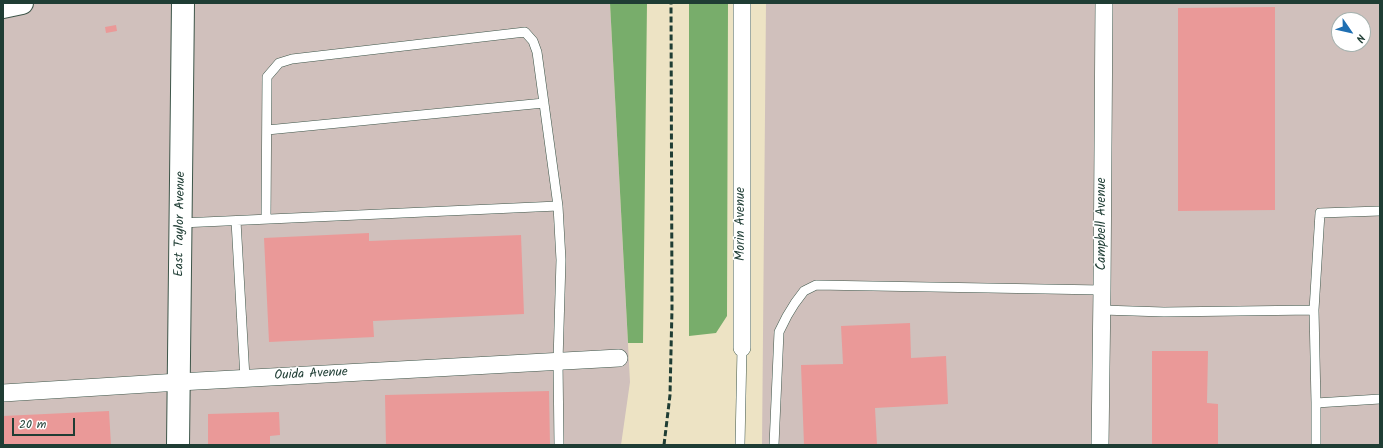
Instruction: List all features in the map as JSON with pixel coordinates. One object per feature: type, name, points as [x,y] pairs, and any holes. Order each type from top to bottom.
[{"type":"street","points":[[3,7],[22,3]]},
{"type":"street","name":"East Taylor Avenue","points":[[178,445],[183,3]]},
{"type":"street","name":"Morin Avenue","points":[[742,3],[742,348]]},
{"type":"street","name":"Campbell Avenue","points":[[1100,445],[1104,3]]},
{"type":"street","name":"Ouida Avenue","points":[[3,393],[244,378],[619,358]]},
{"type":"lane","points":[[266,219],[267,77],[279,63],[292,59],[525,32],[533,41],[537,52],[558,206],[561,260],[558,361],[559,445]]},
{"type":"lane","points":[[267,130],[544,103]]},
{"type":"lane","points":[[181,223],[558,206]]},
{"type":"lane","points":[[1316,445],[1314,310],[1320,213],[1380,212]]},
{"type":"lane","points":[[236,220],[244,378]]},
{"type":"lane","points":[[774,445],[779,332],[787,316],[804,291],[816,285],[1102,290]]},
{"type":"lane","points":[[1102,310],[1164,312],[1314,310]]},
{"type":"lane","name":"Morin Avenue","points":[[740,445],[742,348]]},
{"type":"lane","points":[[1316,403],[1380,399]]},
{"type":"shaded area","points":[[3,3],[610,3],[630,382],[621,445],[3,445]]},
{"type":"shaded area","points":[[766,3],[1380,3],[1380,445],[762,445]]},
{"type":"green space","points":[[610,3],[647,3],[643,343],[628,343]]},
{"type":"green space","points":[[689,3],[728,3],[727,316],[716,333],[689,336]]},
{"type":"building","points":[[1275,7],[1275,210],[1178,211],[1178,8]]},
{"type":"building","points":[[116,25],[117,31],[106,33],[105,27]]},
{"type":"building","points":[[369,233],[369,241],[521,235],[524,314],[373,321],[374,337],[269,342],[264,238]]},
{"type":"building","points":[[910,323],[911,358],[946,356],[948,404],[875,408],[877,445],[804,445],[801,365],[843,364],[841,326]]},
{"type":"building","points":[[1152,351],[1208,351],[1207,403],[1218,404],[1218,445],[1152,445]]},
{"type":"building","points":[[549,391],[550,445],[386,445],[385,395]]},
{"type":"building","points":[[109,411],[111,445],[3,445],[3,416]]},
{"type":"building","points":[[279,412],[280,435],[270,436],[270,445],[208,445],[208,414]]},
{"type":"railway","points":[[664,445],[670,395],[672,308],[671,3]]}]
